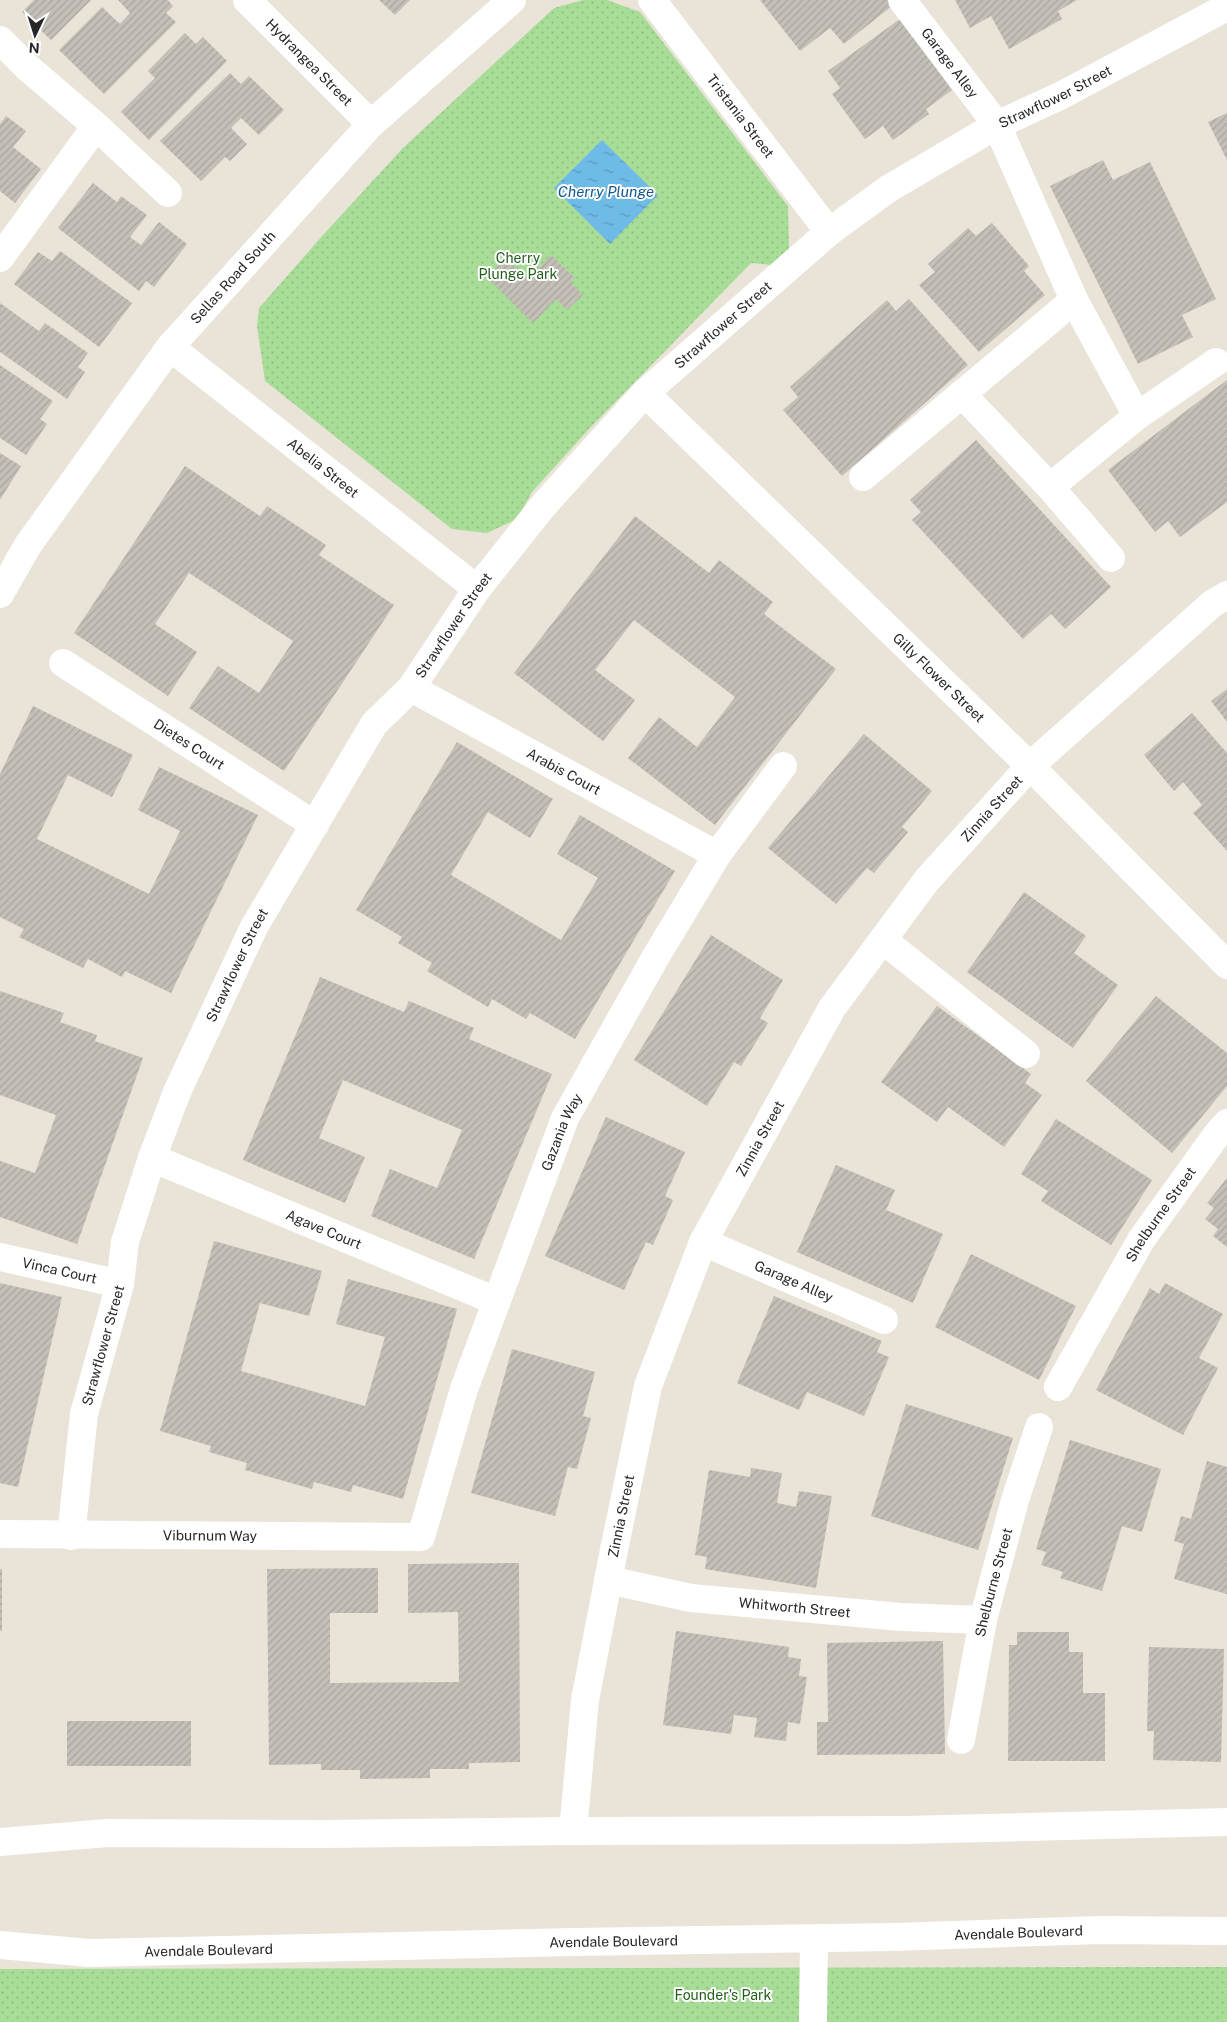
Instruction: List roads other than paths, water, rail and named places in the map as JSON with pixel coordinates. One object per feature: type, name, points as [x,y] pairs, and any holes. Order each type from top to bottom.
[{"type":"street","name":"Hydrangea Street","points":[[247,0],[371,124]]},
{"type":"street","name":"Sellas Road South","points":[[0,594],[28,545],[170,347],[371,124],[512,0]]},
{"type":"street","name":"Tristania Street","points":[[652,0],[829,232]]},
{"type":"street","name":"Garage Alley","points":[[902,0],[997,125],[1074,300],[1137,416]]},
{"type":"street","name":"Strawflower Street","points":[[71,1536],[84,1414],[120,1284],[125,1242],[152,1158],[177,1092],[254,927],[374,724],[411,688],[477,589],[543,506],[645,393],[829,232],[888,189],[997,125],[1060,96],[1227,7]]},
{"type":"street","points":[[0,40],[27,68],[96,126],[168,194]]},
{"type":"street","points":[[0,258],[96,126]]},
{"type":"street","points":[[863,477],[1074,300]]},
{"type":"street","name":"Abelia Street","points":[[170,347],[477,589]]},
{"type":"street","points":[[1050,487],[1137,416],[1216,362]]},
{"type":"street","name":"Gilly Flower Street","points":[[645,393],[1030,766],[1227,965]]},
{"type":"street","points":[[962,394],[1050,487],[1111,558]]},
{"type":"street","name":"Zinnia Street","points":[[573,1831],[585,1700],[648,1386],[703,1242],[832,1008],[927,880],[1030,766],[1212,604],[1227,595]]},
{"type":"street","name":"Dietes Court","points":[[63,663],[315,825]]},
{"type":"street","name":"Arabis Court","points":[[411,688],[718,855]]},
{"type":"street","name":"Gazania Way","points":[[421,1537],[464,1389],[565,1118],[654,958],[718,855],[783,766]]},
{"type":"street","points":[[883,940],[1026,1054]]},
{"type":"street","name":"Shelburne Street","points":[[1058,1388],[1142,1240],[1227,1123]]},
{"type":"street","name":"Agave Court","points":[[152,1158],[496,1300]]},
{"type":"street","name":"Garage Alley","points":[[703,1242],[884,1320]]},
{"type":"street","name":"Vinca Court","points":[[0,1257],[120,1284]]},
{"type":"street","name":"Shelburne Street","points":[[961,1740],[983,1620],[1015,1500],[1039,1427]]},
{"type":"street","name":"Viburnum Way","points":[[0,1534],[421,1537]]},
{"type":"street","name":"Whitworth Street","points":[[608,1580],[691,1598],[901,1617],[983,1620]]},
{"type":"street","points":[[0,1842],[107,1833],[322,1834],[904,1830],[1227,1822]]},
{"type":"street","name":"Avendale Boulevard","points":[[0,1945],[89,1953],[573,1942],[814,1939],[1100,1930],[1227,1932]]},
{"type":"street","points":[[814,1939],[814,2022]]},
{"type":"water","name":"Cherry Plunge","points":[[602,140],[658,195],[610,244],[554,188]]},
{"type":"park label","name":"Cherry Plunge Park","points":[[518,266]]},
{"type":"park label","name":"Founder's Park","points":[[723,1995]]}]
